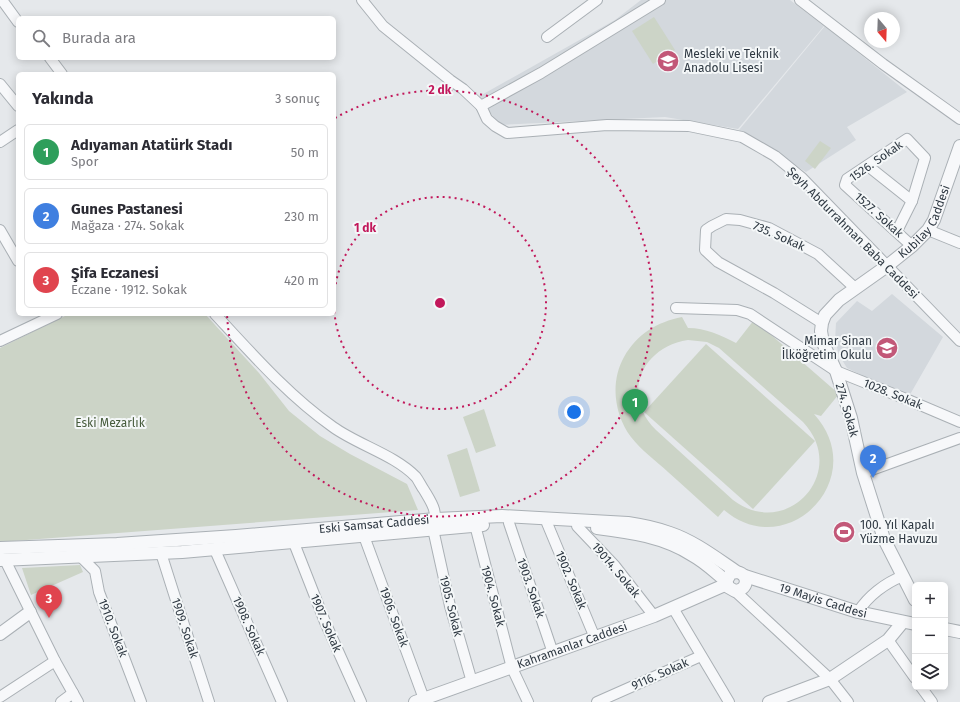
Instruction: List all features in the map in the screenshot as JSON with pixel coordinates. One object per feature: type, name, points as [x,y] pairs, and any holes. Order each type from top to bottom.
[{"type":"street","points":[[2,0],[16,19]]},
{"type":"street","name":"Şeyh Abdurrahman Baba Caddesi","points":[[362,0],[383,26],[463,89],[481,106],[487,119],[507,133],[607,124],[648,124],[689,126],[742,137],[775,156],[802,178],[960,341]]},
{"type":"street","points":[[547,37],[597,0]]},
{"type":"street","points":[[481,106],[541,73],[660,0]]},
{"type":"street","points":[[800,0],[883,64],[960,119]]},
{"type":"street","points":[[52,60],[60,72]]},
{"type":"street","points":[[0,84],[16,104]]},
{"type":"street","points":[[0,142],[16,131]]},
{"type":"street","name":"1526. Sokak","points":[[845,185],[847,179],[907,139],[925,158],[912,201]]},
{"type":"street","name":"Kubilay Caddesi","points":[[886,266],[912,246],[928,230],[934,220],[960,146]]},
{"type":"street","points":[[868,166],[912,201],[896,231]]},
{"type":"street","name":"1527. Sokak","points":[[845,185],[912,246]]},
{"type":"street","name":"735. Sokak","points":[[822,323],[774,293],[718,262],[705,250],[706,230],[726,219],[740,220],[769,228],[818,254],[855,288]]},
{"type":"street","points":[[0,230],[16,258]]},
{"type":"street","points":[[928,230],[960,243]]},
{"type":"street","points":[[822,323],[828,312],[839,300],[886,266]]},
{"type":"street","name":"1028. Sokak","points":[[676,308],[737,310],[750,314],[836,371],[960,422]]},
{"type":"street","points":[[0,340],[50,316]]},
{"type":"street","name":"1905. Sokak","points":[[217,316],[262,364],[334,428],[403,466],[417,478],[434,506],[435,524],[450,606],[472,682]]},
{"type":"street","name":"274. Sokak","points":[[822,323],[822,339],[836,371],[851,418],[863,473],[884,539],[912,594]]},
{"type":"street","points":[[863,473],[960,438]]},
{"type":"street","name":"Eski Samsat Caddesi","points":[[2,559],[81,557],[215,550],[364,536],[435,524],[502,516],[628,523],[648,526],[671,533],[741,574]]},
{"type":"street","name":"1903. Sokak","points":[[509,523],[553,653]]},
{"type":"street","name":"Eski Samsat Caddesi","points":[[0,548],[117,544],[435,524],[475,525],[547,523],[627,532],[668,543],[691,554],[729,586]]},
{"type":"street","name":"1902. Sokak","points":[[547,523],[595,638]]},
{"type":"street","name":"1904. Sokak","points":[[475,525],[512,668],[528,702]]},
{"type":"street","name":"19014. Sokak","points":[[577,526],[615,566],[654,616]]},
{"type":"street","name":"1906. Sokak","points":[[364,536],[420,700]]},
{"type":"street","name":"1907. Sokak","points":[[294,543],[325,622],[361,702]]},
{"type":"street","name":"1908. Sokak","points":[[215,550],[282,702]]},
{"type":"street","name":"1909. Sokak","points":[[161,553],[209,702]]},
{"type":"street","name":"1910. Sokak","points":[[81,557],[95,571],[99,592],[141,702]]},
{"type":"street","points":[[2,559],[76,698],[60,702]]},
{"type":"street","points":[[729,586],[741,590],[744,588],[746,582],[741,574],[733,572],[728,576],[729,586],[830,679],[848,702]]},
{"type":"street","name":"19 Mayis Caddesi","points":[[741,574],[858,612],[902,623],[912,624]]},
{"type":"street","points":[[858,612],[864,602],[890,581],[903,576]]},
{"type":"street","name":"Kahramanlar Caddesi","points":[[420,700],[595,638],[729,586]]},
{"type":"street","points":[[673,608],[729,702]]},
{"type":"street","points":[[0,634],[30,612]]},
{"type":"street","points":[[773,701],[830,679],[888,640],[902,623]]},
{"type":"street","points":[[948,630],[960,632]]},
{"type":"street","points":[[888,640],[912,674]]},
{"type":"street","name":"9116. Sokak","points":[[597,702],[701,656]]},
{"type":"street","points":[[0,697],[55,661]]},
{"type":"street","points":[[923,690],[932,702]]},
{"type":"shaded area","name":"Mesleki ve Teknik Anadolu Lisesi","points":[[641,0],[790,0],[824,26],[738,129],[665,117],[500,125],[478,97],[615,20]]},
{"type":"shaded area","points":[[825,26],[907,92],[847,127],[856,140],[806,172],[739,130]]},
{"type":"shaded area","name":"Mimar Sinan İlköğretim Okulu","points":[[892,294],[943,337],[908,398],[847,368],[839,355],[835,340],[836,323],[857,301],[872,311]]},
{"type":"green space","points":[[654,17],[675,50],[653,64],[632,31]]},
{"type":"green space","points":[[820,141],[831,148],[815,169],[805,161]]},
{"type":"green space","name":"Eski Mezarlık","points":[[65,316],[207,316],[259,373],[289,411],[320,436],[350,454],[407,484],[418,510],[0,542],[0,348]]},
{"type":"green space","points":[[682,317],[688,328],[707,331],[736,343],[754,320],[839,394],[821,416],[814,414],[829,439],[833,464],[828,487],[814,506],[795,520],[773,527],[748,524],[724,510],[718,517],[644,451],[635,442],[625,428],[616,398],[617,377],[624,357],[635,342],[648,330],[673,319]],"holes":[[[688,340],[707,342],[719,348],[803,422],[816,441],[819,461],[816,479],[806,495],[791,507],[773,512],[753,510],[733,500],[656,430],[645,417],[640,403],[638,388],[641,375],[648,363],[658,352],[672,344]]]},
{"type":"green space","points":[[706,344],[815,441],[753,509],[644,412]]},
{"type":"green space","points":[[484,409],[496,446],[476,453],[463,417]]},
{"type":"green space","points":[[467,448],[480,491],[460,497],[447,455]]},
{"type":"green space","points":[[80,565],[83,572],[31,595],[22,568]]},
{"type":"place","name":"Mesleki ve Teknik Anadolu Lisesi","points":[[668,61]]},
{"type":"place","name":"Mimar Sinan İlköğretim Okulu","points":[[887,348]]},
{"type":"place","name":"Adıyaman Atatürk Stadı","points":[[635,422]]},
{"type":"place","name":"Gunes Pastanesi","points":[[873,478]]},
{"type":"place","name":"100. Yıl Kapalı Yüzme Havuzu","points":[[844,532]]},
{"type":"place","name":"Şifa Eczanesi","points":[[49,618]]}]
